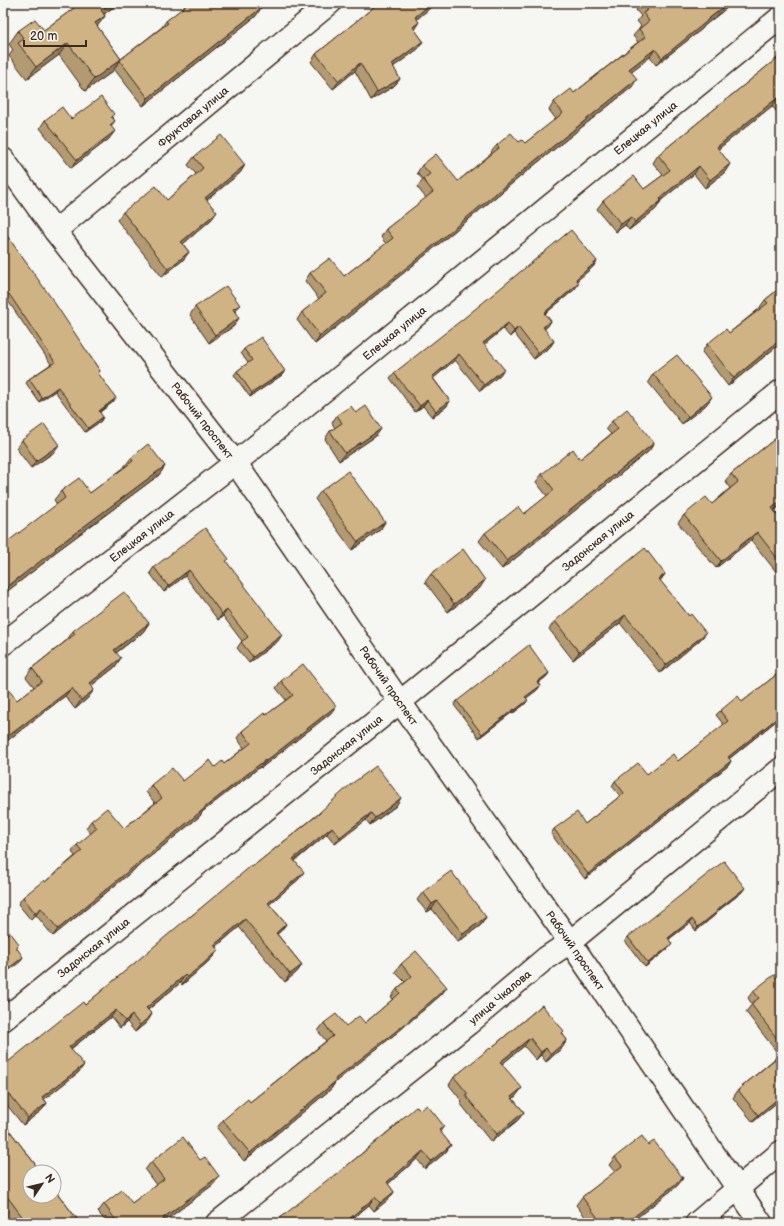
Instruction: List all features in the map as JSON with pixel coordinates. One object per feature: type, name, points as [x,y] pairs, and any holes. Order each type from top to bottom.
[{"type":"street","name":"Фруктовая улица","points":[[55,231],[330,3]]},
{"type":"street","name":"Елецкая улица","points":[[3,644],[235,462],[781,17]]},
{"type":"street","name":"Рабочий проспект","points":[[3,159],[55,231],[235,462],[400,702],[570,942],[761,1223]]},
{"type":"street","name":"Задонская улица","points":[[3,1020],[400,702],[781,391]]},
{"type":"street","name":"улица Чкалова","points":[[217,1223],[468,1024],[546,958],[570,942],[781,769]]},
{"type":"street","points":[[697,1223],[781,1152]]},
{"type":"building","points":[[81,3],[111,3],[101,10],[105,16],[95,23],[121,59],[94,79],[68,43],[36,67],[18,43],[24,39],[18,31],[35,19],[44,30]]},
{"type":"building","points":[[189,3],[257,3],[261,8],[148,98],[120,61],[168,23],[166,21]]},
{"type":"building","points":[[379,3],[432,3],[415,17],[419,22],[413,27],[423,41],[392,64],[400,79],[377,92],[360,63],[339,81],[316,54]]},
{"type":"building","points":[[642,3],[729,3],[662,58],[655,49],[629,69],[637,79],[537,159],[416,260],[320,336],[302,312],[326,293],[310,273],[330,258],[344,276],[393,238],[386,229],[433,192],[423,179],[430,174],[422,165],[436,154],[458,181],[499,148],[497,145],[511,133],[519,142],[522,140],[525,143],[563,113],[554,102],[571,89],[574,93],[645,37],[639,29],[649,21],[643,13],[648,10]]},
{"type":"building","points":[[781,55],[781,102],[777,98],[717,147],[730,164],[710,180],[699,166],[660,198],[661,201],[635,222],[631,217],[621,224],[603,201],[634,176],[644,189],[670,170],[658,155]]},
{"type":"building","points":[[101,97],[114,114],[111,117],[115,121],[110,125],[115,131],[77,160],[45,120],[62,107],[71,119]]},
{"type":"building","points":[[221,135],[245,165],[205,198],[217,212],[181,242],[189,252],[168,269],[123,212],[156,186],[167,200],[203,168],[194,157]]},
{"type":"building","points":[[3,230],[52,299],[100,371],[98,373],[116,398],[99,411],[103,417],[88,428],[58,387],[42,398],[29,379],[55,362],[9,294],[7,295],[3,289]]},
{"type":"building","points":[[571,230],[597,261],[576,279],[579,283],[544,313],[551,321],[543,327],[554,341],[538,353],[518,327],[514,331],[508,323],[483,343],[504,369],[484,385],[459,354],[432,377],[450,401],[436,411],[427,400],[420,406],[394,373],[463,319]]},
{"type":"building","points":[[226,286],[240,305],[233,309],[239,318],[215,335],[195,307]]},
{"type":"building","points":[[781,287],[781,339],[734,378],[707,344],[726,329],[729,333],[768,303],[765,300]]},
{"type":"building","points":[[261,337],[285,371],[252,393],[237,371],[252,360],[244,349]]},
{"type":"building","points":[[677,355],[712,397],[688,417],[653,374]]},
{"type":"building","points":[[351,406],[356,413],[366,406],[381,429],[345,453],[330,431],[342,423],[337,415]]},
{"type":"building","points":[[627,409],[654,443],[507,561],[485,533],[518,507],[524,514],[554,490],[542,474],[573,449],[580,459],[618,429],[612,421]]},
{"type":"building","points":[[44,424],[59,445],[36,461],[22,440]]},
{"type":"building","points":[[781,434],[781,501],[772,508],[781,520],[781,563],[757,532],[721,561],[684,515],[706,497],[712,504],[738,482],[731,474]]},
{"type":"building","points":[[148,444],[165,466],[55,548],[56,549],[3,590],[3,545],[65,498],[61,491],[79,478],[90,493],[133,461],[131,458]]},
{"type":"building","points":[[348,471],[385,522],[358,542],[321,491]]},
{"type":"building","points":[[205,528],[229,559],[226,561],[282,635],[253,657],[241,642],[248,637],[227,610],[222,614],[189,570],[168,586],[154,567]]},
{"type":"building","points":[[645,548],[665,574],[659,579],[689,616],[691,614],[706,633],[666,665],[625,615],[579,652],[555,621]]},
{"type":"building","points":[[463,549],[485,580],[454,604],[431,574]]},
{"type":"building","points":[[124,592],[149,623],[114,650],[121,658],[90,683],[94,690],[81,700],[72,688],[3,740],[3,688],[5,686],[17,700],[42,681],[32,668],[75,634],[73,631]]},
{"type":"building","points":[[529,645],[549,673],[537,682],[540,686],[525,697],[528,700],[482,734],[457,701]]},
{"type":"building","points":[[303,664],[336,706],[204,808],[58,929],[41,908],[35,913],[23,897],[44,880],[45,882],[82,851],[77,845],[97,828],[91,821],[107,808],[124,828],[162,798],[151,785],[172,768],[183,781],[210,760],[215,767],[222,761],[224,764],[251,743],[242,731],[264,713],[266,715],[293,695],[281,681]]},
{"type":"building","points":[[781,671],[781,715],[728,757],[731,761],[588,874],[554,829],[577,812],[585,824],[624,793],[615,781],[638,763],[647,774],[673,754],[678,761],[728,721],[720,711],[738,696],[742,702]]},
{"type":"building","points":[[376,766],[401,798],[375,818],[371,813],[340,837],[332,827],[293,859],[304,872],[268,903],[286,924],[276,933],[302,965],[290,974],[245,919],[214,945],[218,950],[203,964],[187,977],[185,975],[146,1008],[152,1014],[140,1025],[132,1015],[125,1021],[116,1010],[69,1047],[84,1065],[42,1097],[47,1103],[28,1118],[3,1087],[3,1066],[83,1002],[85,1005],[190,916],[251,866],[252,867],[320,813],[350,785]]},
{"type":"building","points":[[724,861],[745,888],[698,927],[692,919],[668,938],[672,944],[648,963],[628,937]]},
{"type":"building","points":[[451,871],[486,917],[463,934],[437,901],[432,904],[423,892]]},
{"type":"building","points":[[10,932],[19,944],[16,947],[23,957],[3,973],[3,937]]},
{"type":"building","points":[[416,951],[447,987],[405,1024],[335,1079],[336,1081],[250,1153],[223,1120],[248,1099],[250,1102],[333,1036],[324,1023],[336,1014],[346,1026],[359,1016],[365,1023],[400,993],[397,989],[412,976],[401,964]]},
{"type":"building","points":[[774,975],[781,983],[781,1044],[751,1004],[759,998],[753,991]]},
{"type":"building","points":[[542,1005],[564,1031],[562,1033],[567,1040],[551,1054],[546,1048],[541,1052],[530,1038],[500,1062],[522,1088],[511,1097],[524,1112],[497,1134],[465,1095],[468,1094],[454,1077]]},
{"type":"building","points":[[781,1054],[781,1096],[758,1115],[738,1090]]},
{"type":"building","points":[[427,1105],[444,1126],[439,1130],[451,1145],[431,1161],[423,1151],[387,1182],[394,1192],[380,1203],[375,1197],[350,1218],[354,1223],[274,1223],[331,1177],[332,1178],[399,1123],[398,1122],[417,1106],[420,1110]]},
{"type":"building","points":[[3,1122],[35,1164],[22,1164],[22,1204],[62,1204],[62,1199],[80,1223],[27,1223],[3,1191]]},
{"type":"building","points":[[642,1136],[648,1145],[654,1141],[683,1178],[626,1223],[599,1223],[601,1222],[582,1197],[622,1166],[615,1157]]},
{"type":"building","points":[[183,1137],[200,1160],[205,1157],[219,1176],[163,1218],[164,1220],[160,1223],[118,1223],[104,1204],[122,1190],[132,1203],[164,1179],[151,1162]]}]
